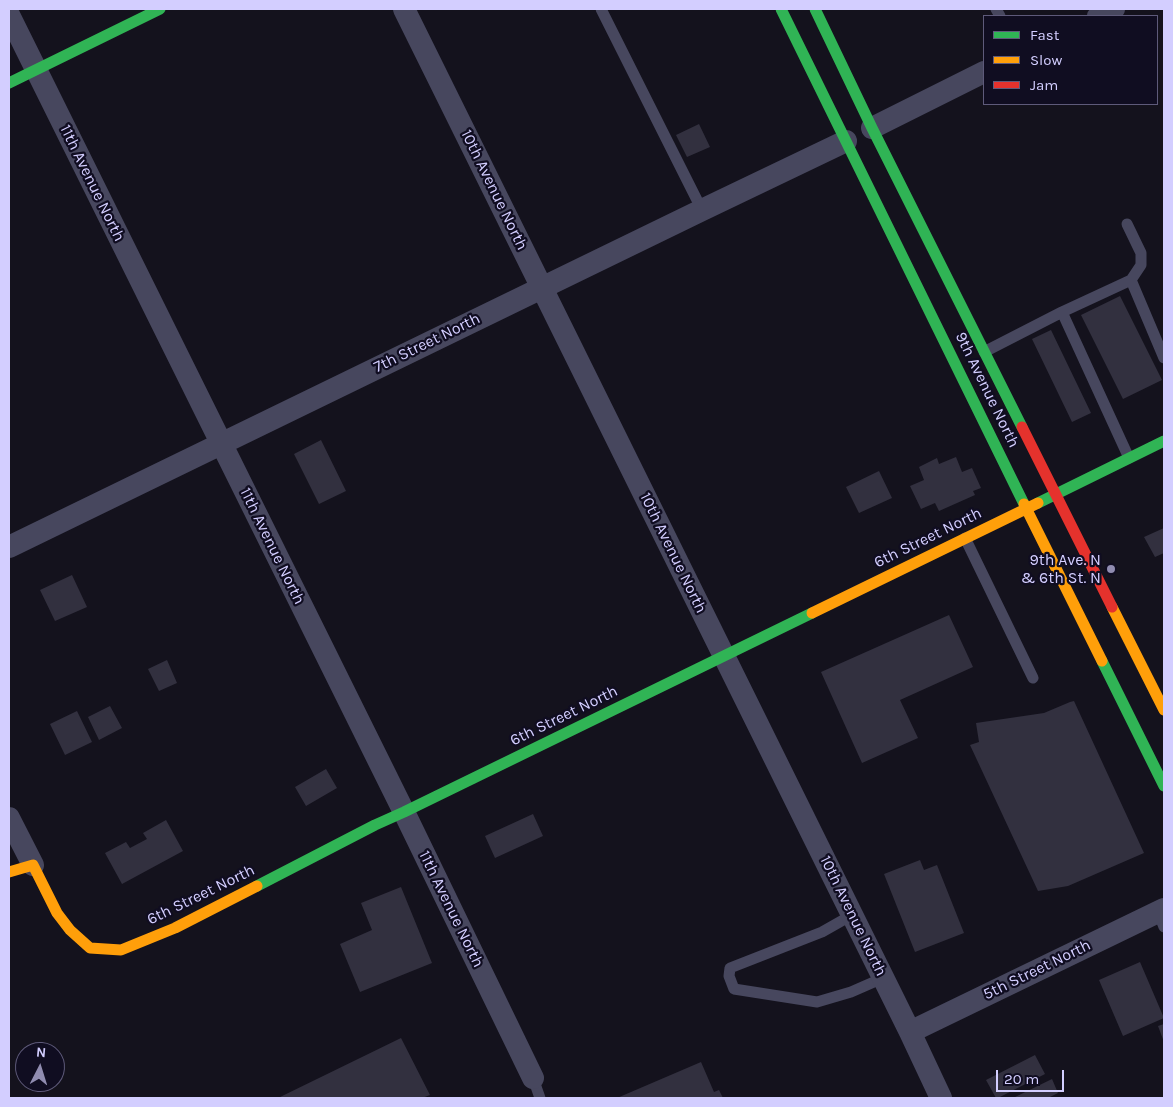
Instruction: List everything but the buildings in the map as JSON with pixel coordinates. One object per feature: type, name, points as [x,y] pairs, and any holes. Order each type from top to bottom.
[{"type":"main road","points":[[9,83],[160,9]]},
{"type":"main road","name":"9th Avenue North","points":[[781,9],[1164,786]]},
{"type":"main road","name":"9th Avenue North","points":[[815,9],[872,128],[1164,710]]},
{"type":"main road","name":"6th Street North","points":[[33,865],[57,914],[70,930],[90,948],[121,950],[175,928],[375,824],[404,812],[1164,441]]},
{"type":"main road","points":[[9,872],[33,865]]},
{"type":"street","name":"10th Avenue North","points":[[404,9],[941,1098]]},
{"type":"street","points":[[1100,15],[1114,9]]},
{"type":"street","name":"11th Avenue North","points":[[9,15],[404,812],[537,1088]]},
{"type":"street","points":[[872,128],[983,72]]},
{"type":"street","name":"7th Street North","points":[[9,548],[846,141]]},
{"type":"street","points":[[9,818],[33,865]]},
{"type":"street","name":"5th Street North","points":[[910,1032],[1162,916]]},
{"type":"lane","points":[[601,9],[702,210]]},
{"type":"lane","points":[[984,352],[1062,312],[1131,280],[1141,265],[1141,253],[1127,224]]},
{"type":"lane","points":[[1131,280],[1164,358]]},
{"type":"lane","points":[[1062,312],[1129,458]]},
{"type":"lane","points":[[965,538],[1033,678]]},
{"type":"lane","points":[[852,915],[822,932],[730,968],[729,976],[734,989],[817,1002],[851,992],[883,978]]},
{"type":"traffic: fast","points":[[9,83],[160,9]]},
{"type":"traffic: fast","points":[[781,9],[1024,504]]},
{"type":"traffic: fast","points":[[815,9],[872,128],[1022,427]]},
{"type":"traffic: fast","points":[[1038,503],[1164,441]]},
{"type":"traffic: fast","points":[[257,886],[375,825],[812,613]]},
{"type":"traffic: fast","points":[[1102,661],[1164,786]]},
{"type":"traffic: slow","points":[[812,613],[1038,503]]},
{"type":"traffic: slow","points":[[1024,504],[1102,661]]},
{"type":"traffic: slow","points":[[1112,607],[1164,710]]},
{"type":"traffic: slow","points":[[9,872],[33,865],[57,913],[70,930],[90,948],[121,950],[175,928],[257,886]]},
{"type":"traffic: jam","points":[[1022,427],[1112,607]]},
{"type":"place","name":"9th Ave. N & 6th St. N","points":[[1111,569]]}]
